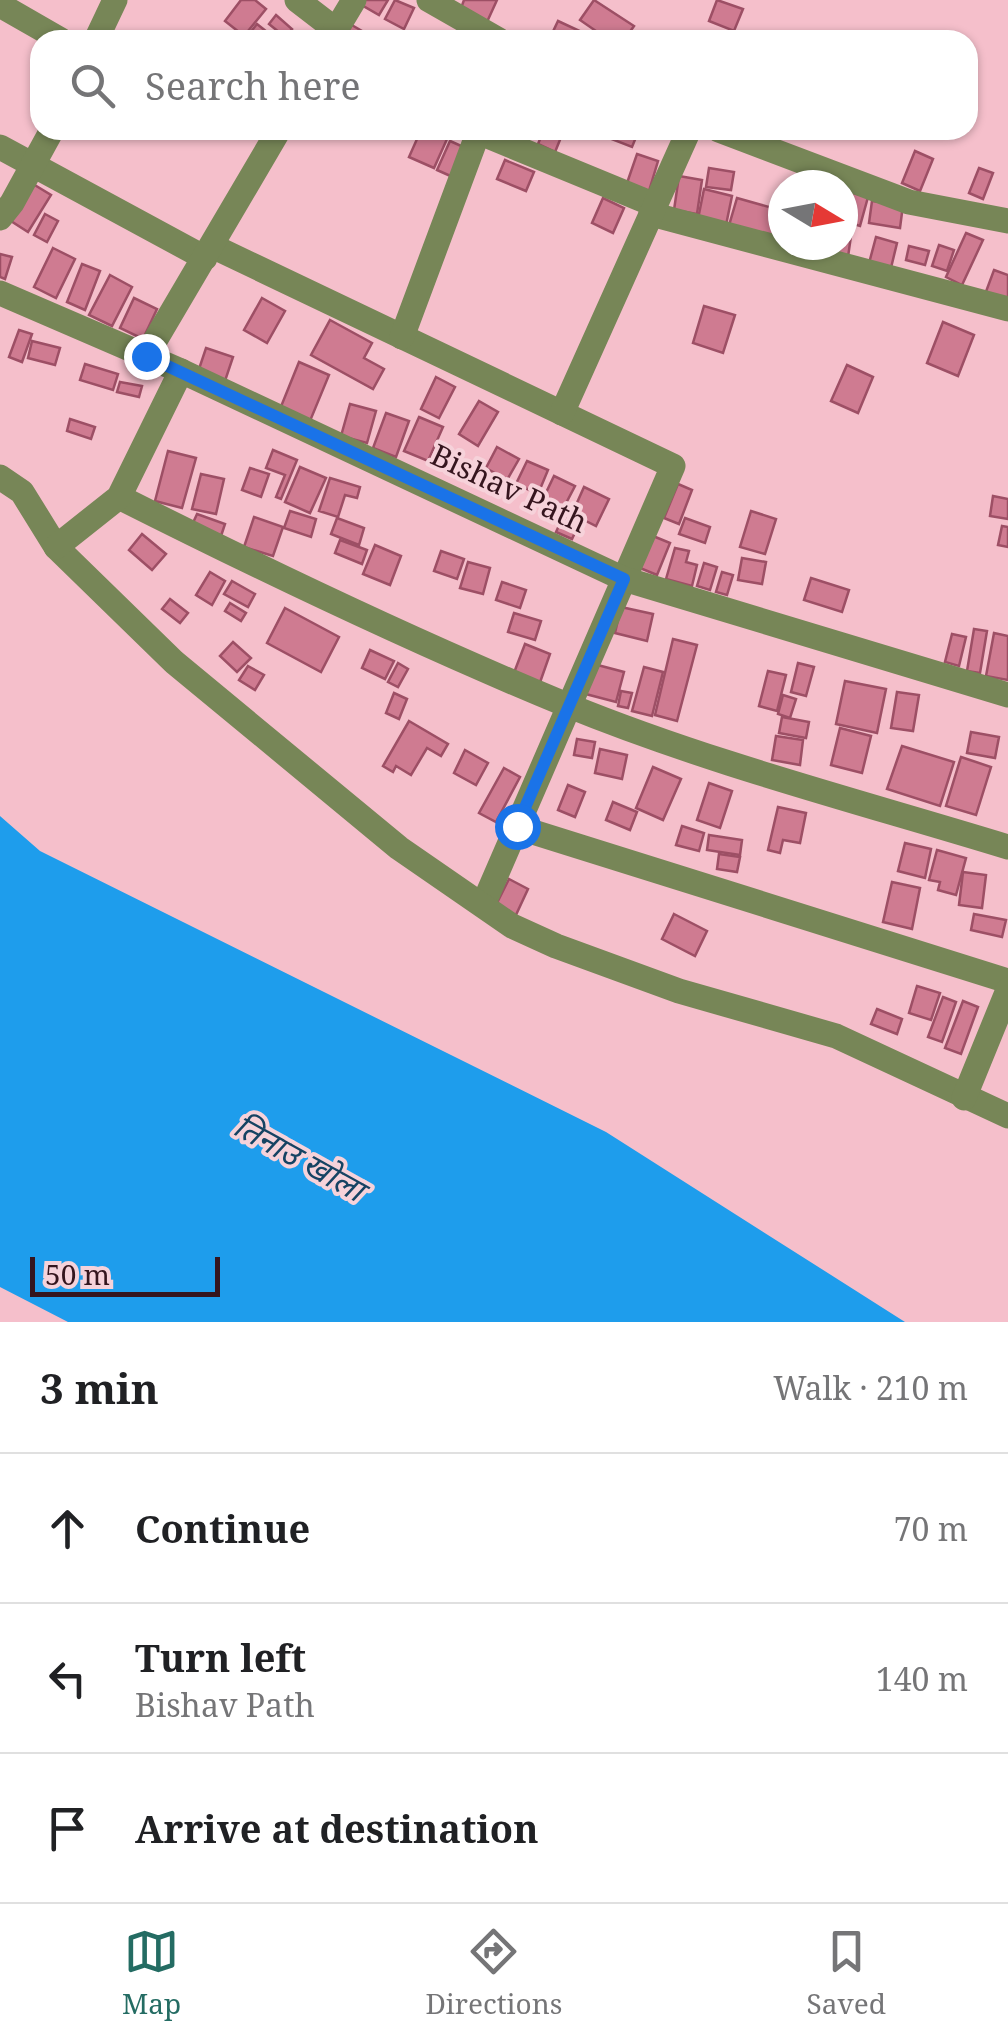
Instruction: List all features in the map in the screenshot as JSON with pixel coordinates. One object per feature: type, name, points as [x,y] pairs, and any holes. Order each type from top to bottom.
[{"type":"street","points":[[101,30],[115,0]]},
{"type":"street","points":[[297,0],[328,30]]},
{"type":"street","points":[[336,30],[354,0]]},
{"type":"street","points":[[430,0],[482,30]]},
{"type":"street","points":[[0,5],[44,30]]},
{"type":"street","points":[[0,218],[47,140]]},
{"type":"street","points":[[146,356],[273,140]]},
{"type":"street","points":[[402,337],[473,140]]},
{"type":"street","points":[[494,140],[653,210],[1008,309]]},
{"type":"street","points":[[562,414],[684,140]]},
{"type":"street","points":[[745,140],[909,202],[1008,221]]},
{"type":"street","points":[[0,146],[208,252],[402,337],[673,466],[484,905]]},
{"type":"street","name":"Bishav Path","points":[[0,293],[182,372],[624,579],[1008,695]]},
{"type":"street","points":[[56,548],[119,496],[182,372]]},
{"type":"street","points":[[0,477],[22,492],[56,548],[204,687],[398,848],[512,926],[679,991],[836,1036],[1008,1116]]},
{"type":"street","points":[[119,496],[306,591],[569,706],[766,774],[1008,847]]},
{"type":"street","points":[[517,826],[1008,981]]},
{"type":"street","points":[[964,1098],[1008,990]]},
{"type":"water","name":"तिनाउ खोला","points":[[0,816],[40,851],[606,1132],[905,1322],[68,1322],[0,1287]]},
{"type":"building","points":[[241,0],[255,0],[266,9],[249,30],[236,30],[225,21]]},
{"type":"building","points":[[363,0],[388,0],[379,15],[360,4]]},
{"type":"building","points":[[395,0],[414,8],[404,29],[385,19]]},
{"type":"building","points":[[464,0],[497,0],[487,22],[460,11]]},
{"type":"building","points":[[594,0],[634,26],[631,30],[594,30],[580,20]]},
{"type":"building","points":[[717,0],[743,9],[734,30],[709,21]]},
{"type":"building","points":[[276,15],[292,29],[276,30],[269,24]]},
{"type":"building","points":[[558,21],[578,30],[554,30]]},
{"type":"building","points":[[417,140],[447,140],[434,168],[409,157]]},
{"type":"building","points":[[540,140],[560,140],[555,152],[538,144]]},
{"type":"building","points":[[614,140],[635,140],[632,147]]},
{"type":"building","points":[[450,141],[468,149],[455,178],[437,170]]},
{"type":"building","points":[[915,151],[933,159],[920,191],[902,183]]},
{"type":"building","points":[[637,154],[658,161],[649,191],[627,183]]},
{"type":"building","points":[[505,160],[534,172],[526,191],[497,179]]},
{"type":"building","points":[[709,168],[734,172],[731,190],[706,187]]},
{"type":"building","points":[[979,168],[993,173],[983,199],[969,193]]},
{"type":"building","points":[[679,176],[702,180],[697,214],[674,210]]},
{"type":"building","points":[[33,184],[51,195],[28,232],[11,221]]},
{"type":"building","points":[[704,189],[732,196],[726,225],[698,219]]},
{"type":"building","points":[[858,194],[868,197],[858,225]]},
{"type":"building","points":[[603,198],[624,208],[613,233],[592,223]]},
{"type":"building","points":[[737,198],[768,207],[768,240],[728,229]]},
{"type":"building","points":[[872,201],[903,205],[900,228],[869,223]]},
{"type":"building","points":[[45,214],[58,221],[47,242],[34,235]]},
{"type":"building","points":[[966,233],[983,240],[962,285],[946,277]]},
{"type":"building","points":[[876,237],[897,243],[890,272],[868,267]]},
{"type":"building","points":[[939,245],[954,250],[947,271],[932,266]]},
{"type":"building","points":[[909,246],[929,251],[925,265],[906,260]]},
{"type":"building","points":[[53,248],[75,259],[56,298],[34,287]]},
{"type":"building","points":[[0,254],[12,257],[5,279],[0,277]]},
{"type":"building","points":[[82,264],[100,271],[85,310],[67,302]]},
{"type":"building","points":[[994,270],[1008,275],[1008,306],[984,297]]},
{"type":"building","points":[[110,275],[132,287],[112,326],[89,315]]},
{"type":"building","points":[[134,298],[157,309],[143,339],[120,328]]},
{"type":"building","points":[[262,298],[285,311],[267,343],[244,330]]},
{"type":"building","points":[[704,306],[735,315],[723,353],[693,343]]},
{"type":"building","points":[[330,320],[372,343],[364,358],[384,369],[373,389],[311,355]]},
{"type":"building","points":[[943,322],[974,335],[958,376],[927,363]]},
{"type":"building","points":[[19,330],[32,334],[22,362],[9,357]]},
{"type":"building","points":[[32,341],[60,348],[55,365],[28,358]]},
{"type":"building","points":[[206,348],[233,357],[225,381],[198,372]]},
{"type":"building","points":[[299,362],[329,375],[310,421],[280,409]]},
{"type":"building","points":[[85,364],[118,374],[113,390],[80,380]]},
{"type":"building","points":[[847,365],[873,377],[858,413],[831,401]]},
{"type":"building","points":[[436,377],[455,387],[439,418],[421,409]]},
{"type":"building","points":[[120,382],[142,386],[139,397],[117,392]]},
{"type":"building","points":[[479,401],[498,412],[478,446],[459,434]]},
{"type":"building","points":[[350,404],[376,411],[367,443],[341,436]]},
{"type":"building","points":[[386,413],[409,421],[396,457],[373,448]]},
{"type":"building","points":[[419,417],[443,427],[428,461],[404,451]]},
{"type":"building","points":[[70,419],[95,427],[91,439],[67,431]]},
{"type":"building","points":[[497,447],[519,459],[507,480],[486,468]]},
{"type":"building","points":[[273,450],[297,460],[281,499],[276,497],[285,475],[266,468]]},
{"type":"building","points":[[168,451],[196,458],[182,508],[155,501]]},
{"type":"building","points":[[527,461],[548,470],[538,494],[516,484]]},
{"type":"building","points":[[300,467],[326,478],[310,513],[285,502]]},
{"type":"building","points":[[250,468],[269,474],[261,497],[242,490]]},
{"type":"building","points":[[201,474],[224,479],[216,514],[192,509]]},
{"type":"building","points":[[554,476],[575,486],[563,509],[543,499]]},
{"type":"building","points":[[330,478],[360,487],[357,498],[345,495],[338,517],[319,511]]},
{"type":"building","points":[[678,484],[692,490],[679,524],[664,518]]},
{"type":"building","points":[[584,487],[609,499],[596,526],[572,514]]},
{"type":"building","points":[[993,496],[1008,499],[1008,519],[990,516]]},
{"type":"building","points":[[290,511],[316,519],[311,537],[284,528]]},
{"type":"building","points":[[751,511],[776,519],[765,554],[740,547]]},
{"type":"building","points":[[197,514],[225,524],[221,536],[192,525]]},
{"type":"building","points":[[254,517],[283,527],[273,556],[244,547]]},
{"type":"building","points":[[563,517],[579,524],[572,539],[556,532]]},
{"type":"building","points":[[337,518],[364,528],[359,545],[331,534]]},
{"type":"building","points":[[685,518],[710,527],[705,543],[679,534]]},
{"type":"building","points":[[1002,526],[1008,527],[1008,547],[998,545]]},
{"type":"building","points":[[142,534],[166,554],[152,570],[129,550]]},
{"type":"building","points":[[653,536],[670,543],[657,575],[640,568]]},
{"type":"building","points":[[340,540],[367,550],[362,564],[335,553]]},
{"type":"building","points":[[375,545],[401,556],[390,585],[363,574]]},
{"type":"building","points":[[675,548],[689,551],[686,562],[697,565],[692,586],[666,579]]},
{"type":"building","points":[[441,551],[464,559],[457,579],[434,571]]},
{"type":"building","points":[[742,558],[766,562],[762,584],[738,580]]},
{"type":"building","points":[[468,562],[490,568],[483,594],[460,588]]},
{"type":"building","points":[[704,563],[717,567],[710,590],[697,586]]},
{"type":"building","points":[[210,572],[225,581],[212,605],[196,595]]},
{"type":"building","points":[[722,572],[733,575],[727,595],[716,592]]},
{"type":"building","points":[[811,578],[849,590],[842,612],[804,600]]},
{"type":"building","points":[[232,581],[255,594],[248,607],[224,594]]},
{"type":"building","points":[[502,582],[526,590],[520,608],[496,600]]},
{"type":"building","points":[[170,599],[188,613],[180,623],[162,609]]},
{"type":"building","points":[[230,603],[246,613],[241,621],[225,611]]},
{"type":"building","points":[[621,607],[653,614],[647,641],[615,633]]},
{"type":"building","points":[[285,608],[339,637],[321,672],[267,643]]},
{"type":"building","points":[[514,613],[541,621],[535,640],[508,632]]},
{"type":"building","points":[[974,629],[987,631],[980,673],[967,671]]},
{"type":"building","points":[[994,633],[1008,636],[1008,680],[986,676]]},
{"type":"building","points":[[952,634],[966,637],[959,666],[945,662]]},
{"type":"building","points":[[673,639],[697,645],[677,721],[655,715]]},
{"type":"building","points":[[233,642],[251,658],[237,672],[220,656]]},
{"type":"building","points":[[525,644],[550,654],[538,688],[512,678]]},
{"type":"building","points":[[370,650],[394,661],[385,679],[362,668]]},
{"type":"building","points":[[398,663],[408,669],[398,687],[388,682]]},
{"type":"building","points":[[590,663],[624,672],[616,702],[582,693]]},
{"type":"building","points":[[798,663],[814,667],[806,696],[791,692]]},
{"type":"building","points":[[248,666],[264,675],[255,690],[239,680]]},
{"type":"building","points":[[644,667],[663,672],[652,716],[632,711]]},
{"type":"building","points":[[768,671],[786,675],[777,711],[759,706]]},
{"type":"building","points":[[845,681],[886,689],[877,733],[836,724]]},
{"type":"building","points":[[621,691],[632,693],[628,708],[618,706]]},
{"type":"building","points":[[897,692],[919,695],[913,731],[891,728]]},
{"type":"building","points":[[394,693],[407,699],[399,719],[386,713]]},
{"type":"building","points":[[783,695],[796,699],[790,718],[778,714]]},
{"type":"building","points":[[782,717],[809,722],[806,738],[779,733]]},
{"type":"building","points":[[409,721],[448,744],[441,756],[427,748],[411,775],[396,766],[393,772],[383,766]]},
{"type":"building","points":[[840,728],[871,736],[862,773],[831,765]]},
{"type":"building","points":[[971,732],[999,737],[995,758],[967,753]]},
{"type":"building","points":[[776,736],[803,740],[800,765],[772,760]]},
{"type":"building","points":[[577,739],[595,742],[592,758],[574,755]]},
{"type":"building","points":[[902,746],[954,762],[940,806],[887,789]]},
{"type":"building","points":[[600,749],[627,755],[622,779],[595,773]]},
{"type":"building","points":[[465,750],[488,763],[476,785],[454,773]]},
{"type":"building","points":[[961,757],[991,767],[976,815],[946,806]]},
{"type":"building","points":[[653,767],[681,779],[663,820],[636,808]]},
{"type":"building","points":[[504,768],[520,777],[496,822],[479,813]]},
{"type":"building","points":[[709,783],[732,791],[720,828],[697,820]]},
{"type":"building","points":[[568,785],[585,792],[575,817],[558,810]]},
{"type":"building","points":[[613,802],[637,812],[630,830],[606,820]]},
{"type":"building","points":[[778,807],[806,813],[800,843],[783,840],[780,853],[768,850]]},
{"type":"building","points":[[682,826],[704,833],[699,851],[676,845]]},
{"type":"building","points":[[709,835],[742,840],[740,855],[707,850]]},
{"type":"building","points":[[905,843],[931,849],[925,878],[898,871]]},
{"type":"building","points":[[937,850],[966,858],[956,895],[938,890],[940,882],[929,880]]},
{"type":"building","points":[[719,854],[740,857],[737,872],[717,869]]},
{"type":"building","points":[[963,872],[986,875],[982,908],[959,905]]},
{"type":"building","points":[[509,879],[528,889],[515,917],[495,907]]},
{"type":"building","points":[[892,882],[920,888],[912,929],[883,922]]},
{"type":"building","points":[[674,914],[707,931],[695,956],[662,939]]},
{"type":"building","points":[[974,914],[1006,920],[1002,937],[971,930]]},
{"type":"building","points":[[917,986],[940,993],[931,1020],[909,1013]]},
{"type":"building","points":[[943,997],[956,1002],[942,1042],[928,1037]]},
{"type":"building","points":[[963,1001],[978,1007],[961,1054],[945,1048]]},
{"type":"building","points":[[877,1009],[902,1019],[897,1034],[871,1024]]},
{"type":"route","points":[[146,356],[624,579],[517,826]]}]
